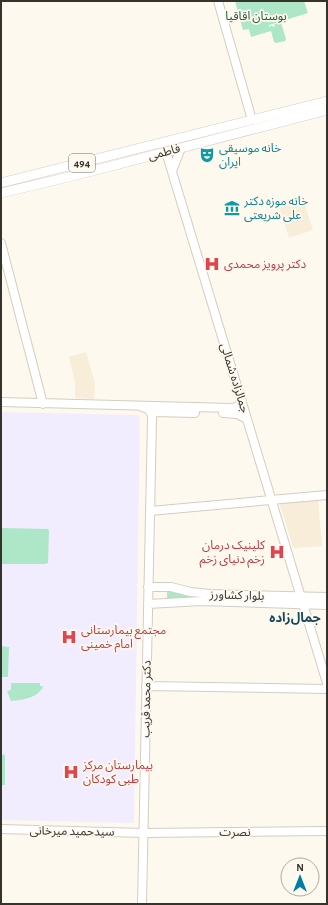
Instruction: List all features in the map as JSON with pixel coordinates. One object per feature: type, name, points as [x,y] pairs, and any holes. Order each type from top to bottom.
[{"type":"main road","points":[[218,1],[254,124]]},
{"type":"main road","name":"فاطمی","points":[[1,193],[181,148],[327,101]]},
{"type":"main road","name":"فاطمی","points":[[1,183],[163,142],[327,110]]},
{"type":"main road","points":[[163,142],[166,152]]},
{"type":"main road","points":[[172,171],[181,148]]},
{"type":"main road","name":"جمالزاده شمالی","points":[[166,152],[327,683]]},
{"type":"main road","points":[[1,244],[43,404]]},
{"type":"main road","points":[[1,402],[232,408],[237,407],[242,401]]},
{"type":"main road","points":[[139,406],[149,409],[152,414],[156,412],[237,414],[247,419]]},
{"type":"main road","name":"دکتر محمد قریب","points":[[142,904],[152,414]]},
{"type":"main road","points":[[150,511],[327,496]]},
{"type":"main road","name":"بلوار کشاورز","points":[[148,587],[171,587],[191,592],[210,594],[302,600],[327,605]]},
{"type":"main road","name":"بلوار کشاورز","points":[[148,604],[202,600],[302,600],[327,597]]},
{"type":"main road","points":[[146,686],[327,689]]},
{"type":"main road","name":"سیدحمید میرخانی","points":[[1,829],[144,833]]},
{"type":"main road","name":"نصرت","points":[[144,833],[327,831]]},
{"type":"shaded area","points":[[302,196],[313,230],[289,238],[278,203]]},
{"type":"shaded area","points":[[86,352],[95,383],[94,399],[75,398],[75,382],[69,357]]},
{"type":"shaded area","name":"مجتمع بیمارستانی امام خمینی","points":[[1,412],[137,415],[140,418],[134,822],[131,823],[1,820]]},
{"type":"shaded area","points":[[318,500],[322,546],[293,547],[280,505],[282,502]]},
{"type":"green space","name":"بوستان اقاقیا","points":[[235,1],[304,1],[308,13],[269,25],[269,27],[272,25],[273,27],[275,26],[274,24],[281,23],[286,39],[285,41],[276,43],[274,42],[271,31],[251,37],[249,29],[243,30]]},
{"type":"green space","points":[[1,528],[48,529],[48,563],[1,564]]},
{"type":"green space","points":[[167,590],[191,597],[167,600]]},
{"type":"green space","points":[[1,646],[9,647],[8,677],[1,677]]},
{"type":"green space","points":[[11,683],[40,683],[40,686],[43,686],[34,696],[11,701],[7,691],[11,690]]},
{"type":"green space","points":[[1,754],[5,755],[5,785],[1,785]]},
{"type":"place","name":"خانه موسیقی ایران","points":[[207,155]]},
{"type":"place","name":"خانه موزه دکتر علی شریعتی","points":[[232,208]]},
{"type":"place","name":"دکتر پرویز محمدی","points":[[212,264]]},
{"type":"place","name":"کلینیک درمان زخم دنیای زخم","points":[[277,552]]},
{"type":"place","name":"مجتمع بیمارستانی امام خمینی","points":[[69,637]]},
{"type":"place","name":"بیمارستان مرکز طبی کودکان","points":[[71,772]]},
{"type":"district","name":"جمال‌زاده","points":[[295,618]]}]
